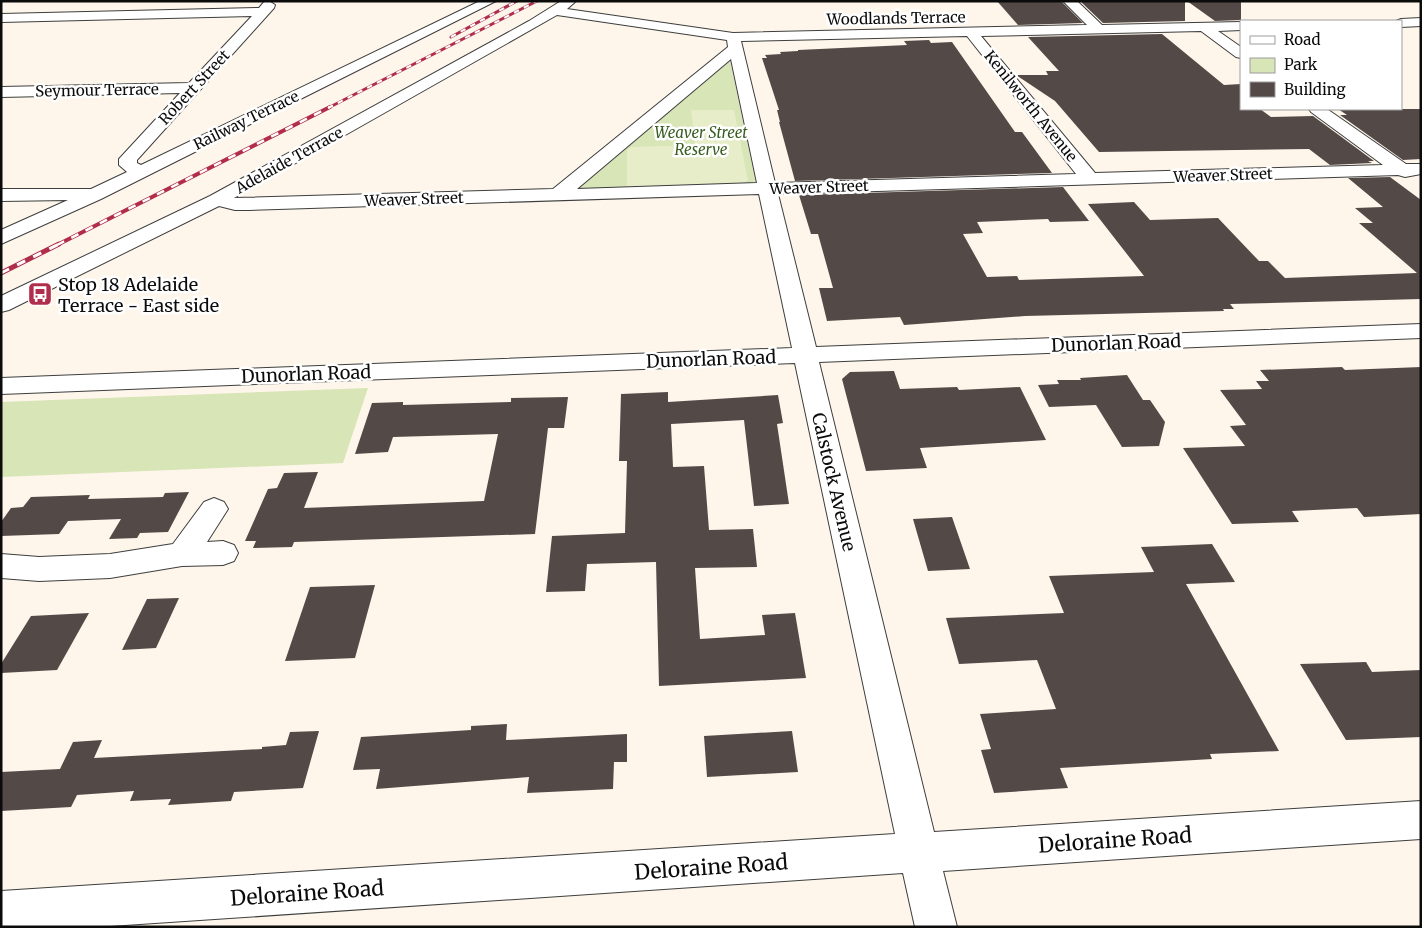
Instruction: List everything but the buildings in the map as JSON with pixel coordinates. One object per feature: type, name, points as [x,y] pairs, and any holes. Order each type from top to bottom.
[{"type":"street","name":"Railway Terrace","points":[[1,238],[94,195],[490,1]]},
{"type":"street","name":"Adelaide Terrace","points":[[1,305],[217,200],[534,24],[570,1]]},
{"type":"street","points":[[1069,1],[1099,29]]},
{"type":"street","name":"Robert Street","points":[[139,172],[128,165],[128,159],[268,7]]},
{"type":"street","points":[[1,18],[268,7]]},
{"type":"street","name":"Woodlands Terrace","points":[[553,11],[734,43],[971,32],[1240,26]]},
{"type":"street","points":[[1402,23],[1421,22]]},
{"type":"street","points":[[1204,27],[1240,53]]},
{"type":"street","name":"Kenilworth Avenue","points":[[971,32],[1090,180]]},
{"type":"street","points":[[558,195],[734,43]]},
{"type":"street","name":"Calstock Avenue","points":[[734,43],[936,927]]},
{"type":"street","name":"Seymour Terrace","points":[[1,92],[194,88]]},
{"type":"street","points":[[1318,110],[1421,183]]},
{"type":"street","name":"Weaver Street","points":[[217,200],[235,204],[249,204],[1421,169]]},
{"type":"street","points":[[1,195],[83,193],[94,195]]},
{"type":"street","name":"Dunorlan Road","points":[[1,386],[1421,331]]},
{"type":"street","points":[[182,554],[214,509]]},
{"type":"street","points":[[2,568],[39,569],[110,566],[182,554],[224,553]]},
{"type":"street","name":"Deloraine Road","points":[[1,912],[1421,820]]},
{"type":"green space","name":"Weaver Street Reserve","points":[[730,60],[756,184],[572,189]]},
{"type":"green space","points":[[691,110],[734,110],[748,180],[743,184],[627,187],[627,150],[631,147],[695,145]]},
{"type":"green space","points":[[368,388],[343,463],[1,477],[1,402]]},
{"type":"railway","points":[[451,37],[517,1]]},
{"type":"railway","points":[[328,108],[537,1]]},
{"type":"railway","points":[[57,245],[330,107]]},
{"type":"railway","points":[[1,273],[57,245]]},
{"type":"place","name":"Stop 18 Adelaide Terrace - East side","points":[[40,294]]}]
